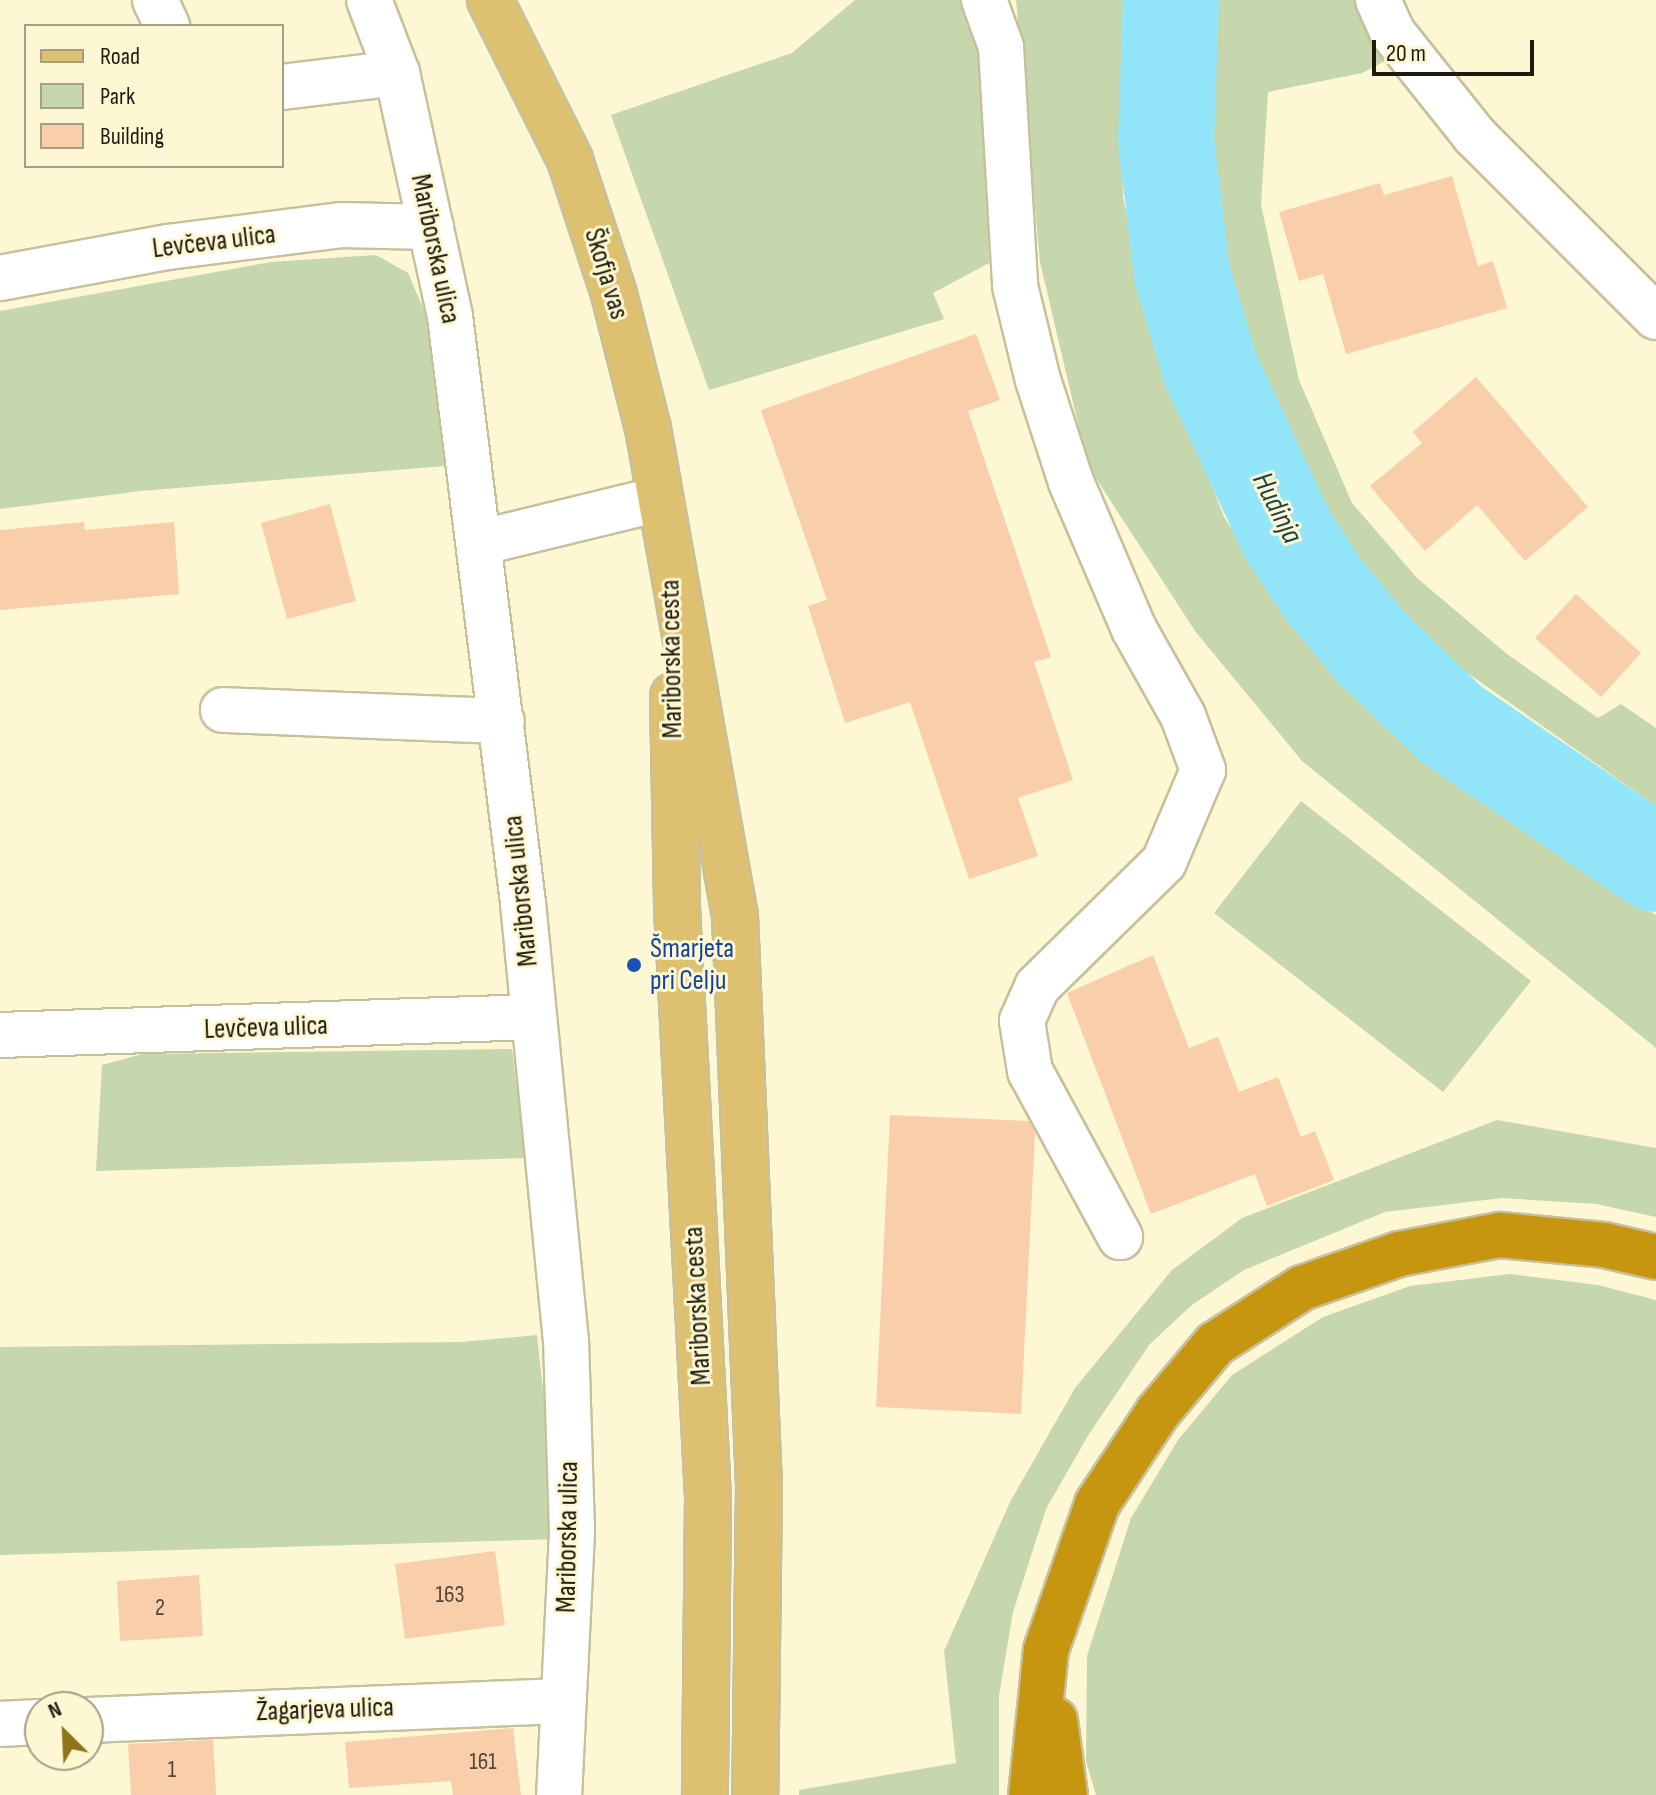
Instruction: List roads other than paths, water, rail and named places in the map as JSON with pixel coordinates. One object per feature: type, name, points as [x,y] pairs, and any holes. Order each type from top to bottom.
[{"type":"highway","points":[[1031,1795],[1046,1650],[1097,1504],[1158,1412],[1215,1344],[1290,1296],[1399,1254],[1500,1235],[1604,1245],[1656,1257]]},
{"type":"highway","points":[[1046,1650],[1065,1795]]},
{"type":"main road","name":"Škofja vas","points":[[490,0],[570,160],[614,294],[648,428],[670,566]]},
{"type":"main road","name":"Mariborska cesta","points":[[670,566],[677,908],[708,1498],[705,1795]]},
{"type":"main road","name":"Mariborska cesta","points":[[670,566],[735,916],[759,1486],[755,1795]]},
{"type":"street","points":[[155,0],[166,24]]},
{"type":"street","name":"Mariborska ulica","points":[[369,0],[397,73],[450,316],[502,721],[566,1340],[572,1532],[559,1795]]},
{"type":"street","points":[[984,0],[1001,47],[1015,286],[1038,380],[1077,497],[1134,629],[1183,716],[1203,770],[1164,862],[1037,987],[1022,1021],[1030,1071],[1120,1237]]},
{"type":"street","points":[[1378,0],[1392,32],[1475,136],[1656,317]]},
{"type":"street","points":[[284,87],[397,73]]},
{"type":"street","name":"Levčeva ulica","points":[[0,278],[168,247],[341,225],[431,227]]},
{"type":"street","points":[[479,543],[660,499]]},
{"type":"street","points":[[223,710],[502,721]]},
{"type":"street","name":"Levčeva ulica","points":[[0,1035],[533,1017]]},
{"type":"street","name":"Žagarjeva ulica","points":[[104,1719],[562,1701]]},
{"type":"street","points":[[0,1724],[24,1723]]},
{"type":"waterway","name":"Hudinja","points":[[1171,0],[1166,141],[1182,274],[1210,368],[1286,532],[1323,589],[1375,651],[1451,724],[1656,864]]},
{"type":"place","name":"Šmarjeta pri Celju","points":[[634,965]]}]
